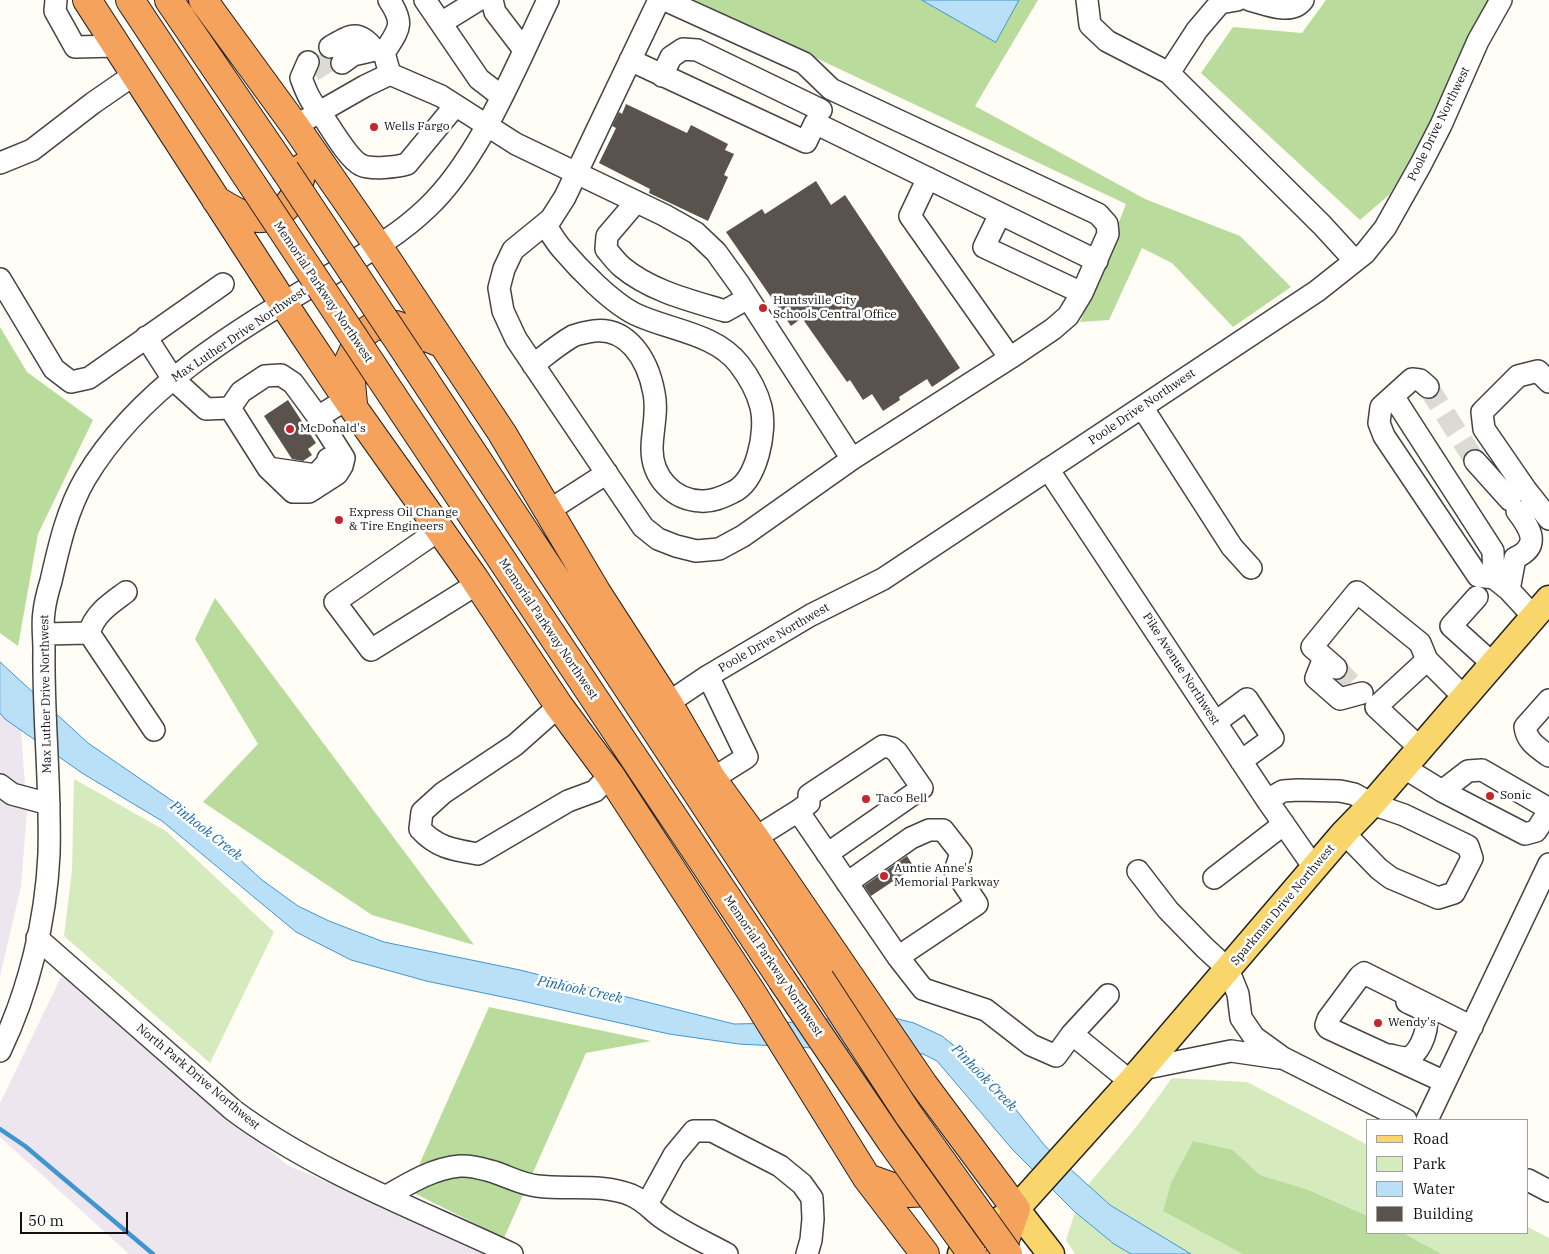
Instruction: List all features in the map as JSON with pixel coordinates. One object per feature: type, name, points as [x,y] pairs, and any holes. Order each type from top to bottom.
[{"type":"highway","points":[[87,0],[283,303],[559,706],[610,775],[752,993],[868,1178],[925,1254]]},
{"type":"highway","name":"Memorial Parkway Northwest","points":[[130,0],[782,980],[891,1141],[972,1254]]},
{"type":"highway","points":[[169,0],[410,358],[908,1114],[1008,1254]]},
{"type":"highway","points":[[204,0],[378,246],[502,433],[597,593],[668,703],[712,779],[755,838],[923,1084],[956,1128],[1024,1200]]},
{"type":"highway","points":[[216,200],[238,213],[259,218],[280,213],[292,202],[301,178],[299,133]]},
{"type":"highway","points":[[350,403],[349,361],[360,336],[374,326],[396,325],[441,343]]},
{"type":"highway","points":[[868,1178],[909,1192],[934,1192],[951,1178],[960,1158],[956,1128]]},
{"type":"highway","name":"Sparkman Drive Northwest","points":[[1000,1254],[1024,1200]]},
{"type":"main road","name":"Sparkman Drive Northwest","points":[[961,1254],[974,1238],[1024,1200],[1137,1076],[1344,833],[1372,804],[1541,608]]},
{"type":"main road","points":[[1024,1200],[1051,1254]]},
{"type":"street","points":[[56,0],[55,11],[75,47],[118,46]]},
{"type":"street","points":[[379,52],[397,31],[400,22],[396,10],[389,0]]},
{"type":"street","points":[[425,0],[480,78],[501,96]]},
{"type":"street","points":[[441,23],[478,0]]},
{"type":"street","points":[[492,0],[495,12],[524,50]]},
{"type":"street","name":"Max Luther Drive Northwest","points":[[1,1047],[28,975],[45,897],[49,855],[49,804],[43,675],[44,612],[60,543],[70,510],[84,480],[106,447],[137,410],[173,379],[283,303],[378,246],[428,208],[473,149],[548,0]]},
{"type":"street","points":[[659,0],[565,197],[551,219],[513,250],[504,269],[499,288],[502,311],[516,339],[643,527],[658,539],[696,551],[719,549],[743,536],[852,459],[1053,329],[1068,316],[1082,293],[1108,234],[1107,224],[1098,214],[831,89],[804,62],[664,0]]},
{"type":"street","points":[[1086,0],[1090,25],[1107,41],[1169,73],[1322,225],[1355,261]]},
{"type":"street","points":[[1169,73],[1196,30],[1220,3],[1237,0]]},
{"type":"street","points":[[1250,0],[1283,9],[1300,4],[1303,0]]},
{"type":"street","name":"Poole Drive Northwest","points":[[668,703],[708,676],[811,615],[883,579],[1317,291],[1355,261],[1384,228],[1404,195],[1441,125],[1478,42],[1501,0]]},
{"type":"street","points":[[337,57],[352,48],[379,52]]},
{"type":"street","points":[[662,76],[671,57],[683,49],[698,50],[928,178],[1097,260]]},
{"type":"street","points":[[379,52],[390,74],[440,96],[516,144],[696,233],[716,252],[748,298],[852,459]]},
{"type":"street","points":[[630,60],[806,142],[831,89]]},
{"type":"street","points":[[272,94],[312,73],[307,95],[352,159],[362,166],[397,167],[407,164],[454,106]]},
{"type":"street","points":[[0,163],[32,150],[93,103],[135,74]]},
{"type":"street","points":[[299,133],[320,112],[364,86],[390,74]]},
{"type":"street","points":[[928,178],[910,216],[1010,358]]},
{"type":"street","points":[[636,202],[607,236],[606,249],[621,266],[648,284],[679,297],[725,311],[748,298]]},
{"type":"street","points":[[1000,214],[984,247],[1082,293]]},
{"type":"street","points":[[533,365],[575,335],[598,330],[617,334],[632,344],[646,366],[655,394],[652,450],[655,471],[666,486],[681,497],[702,501],[720,498],[740,489],[754,467],[762,439],[762,409],[752,383],[737,362],[718,346],[691,333],[660,325],[633,313],[608,295],[560,248],[545,224]]},
{"type":"street","points":[[0,279],[54,369],[71,382],[89,378],[146,336],[223,284]]},
{"type":"street","points":[[146,336],[173,379],[206,409],[230,408]]},
{"type":"street","points":[[1549,382],[1538,371],[1518,376],[1482,412],[1484,429],[1526,490],[1549,519]]},
{"type":"street","points":[[281,375],[293,383],[318,417],[344,458],[342,466],[337,474],[309,492],[293,492],[268,468],[230,408],[241,392],[265,376],[281,375]]},
{"type":"street","points":[[268,468],[316,475],[329,461],[281,375]]},
{"type":"street","points":[[1428,387],[1420,380],[1412,379],[1381,406],[1379,424],[1384,436],[1478,576],[1502,584],[1541,608]]},
{"type":"street","points":[[1392,396],[1493,551],[1502,584]]},
{"type":"street","points":[[318,417],[350,403]]},
{"type":"street","points":[[1142,407],[1232,547],[1251,568]]},
{"type":"street","points":[[1475,461],[1528,526],[1532,536],[1529,546],[1523,554],[1514,558],[1502,584]]},
{"type":"street","name":"Pike Avenue Northwest","points":[[1048,470],[1267,800],[1315,869]]},
{"type":"street","points":[[548,511],[607,473]]},
{"type":"street","points":[[439,530],[335,602],[371,650],[477,584]]},
{"type":"street","points":[[126,592],[98,615],[92,622],[89,633],[154,730]]},
{"type":"street","points":[[1442,791],[1468,771],[1482,770],[1549,810],[1536,831],[1525,834],[1442,791],[1411,758],[1350,682],[1312,647],[1357,592],[1420,643],[1427,660],[1464,697]]},
{"type":"street","points":[[1477,596],[1451,626],[1493,664]]},
{"type":"street","points":[[44,634],[89,633]]},
{"type":"street","points":[[1350,682],[1427,660]]},
{"type":"street","points":[[708,676],[747,757],[712,779]]},
{"type":"street","points":[[1216,722],[1247,699],[1263,722],[1273,738],[1241,761]]},
{"type":"street","points":[[559,706],[515,744],[444,793],[422,812],[420,829],[430,840],[442,846],[478,854],[568,801],[595,790],[610,775]]},
{"type":"street","points":[[1545,709],[1525,727],[1526,735],[1531,743],[1549,756]]},
{"type":"street","points":[[755,838],[804,807],[809,795],[883,746],[892,748],[897,752],[918,791],[827,854]]},
{"type":"street","points":[[1,789],[49,804]]},
{"type":"street","points":[[1267,800],[1283,792],[1298,790],[1340,791],[1354,794],[1372,804],[1404,815],[1468,846],[1472,858],[1454,893],[1438,898],[1391,878],[1344,833]]},
{"type":"street","points":[[804,807],[827,854],[898,957],[923,989],[986,1010],[1031,1045],[1056,1056],[1072,1034],[1108,995]]},
{"type":"street","points":[[1214,878],[1284,824]]},
{"type":"street","points":[[847,883],[912,838],[929,830],[943,830],[961,853],[955,871],[977,904],[898,957]]},
{"type":"street","points":[[1427,1119],[1549,864]]},
{"type":"street","points":[[1138,870],[1168,910],[1228,969],[1238,994],[1241,1018],[1254,1037],[1283,1058],[1404,1119]]},
{"type":"street","name":"North Park Drive Northwest","points":[[37,938],[257,1128],[315,1162],[512,1254]]},
{"type":"street","points":[[1445,1082],[1382,1054],[1328,1028],[1326,1025],[1364,973],[1472,1026]]},
{"type":"street","points":[[1375,977],[1380,988],[1423,1010],[1427,1017],[1428,1025],[1422,1043],[1415,1054],[1408,1058],[1382,1054]]},
{"type":"street","points":[[1418,1069],[1445,1013]]},
{"type":"street","points":[[1072,1034],[1137,1076],[1231,1051],[1283,1058]]},
{"type":"street","points":[[647,1204],[674,1155],[694,1131],[712,1131],[780,1166],[802,1184],[812,1198],[813,1219],[811,1240],[807,1254]]},
{"type":"street","points":[[387,1196],[409,1183],[439,1171],[460,1166],[473,1167],[496,1173],[516,1182],[538,1186],[592,1187],[620,1191],[647,1204],[660,1217],[728,1254]]},
{"type":"street","points":[[1529,1181],[1549,1191]]},
{"type":"shaded area","points":[[0,713],[5,719],[21,730],[27,812],[21,887],[0,976]]},
{"type":"shaded area","points":[[63,973],[287,1165],[379,1204],[485,1254],[129,1254],[0,1137],[0,1103]]},
{"type":"green space","points":[[693,0],[922,0],[996,42],[1019,0],[1038,0],[975,106],[1145,199],[1240,236],[1291,287],[1233,327],[1172,263],[1142,248],[1109,320],[1080,322],[1126,204]]},
{"type":"green space","points":[[1326,0],[1493,0],[1450,90],[1390,194],[1360,220],[1201,73],[1233,27],[1302,33]]},
{"type":"green space","points":[[0,327],[27,372],[93,420],[38,534],[18,646],[0,633]]},
{"type":"green space","points":[[215,598],[474,945],[372,915],[203,802],[258,744],[195,639]]},
{"type":"green space","points":[[74,779],[166,831],[274,932],[210,1063],[64,936],[72,870]]},
{"type":"green space","points":[[489,1007],[651,1041],[586,1053],[504,1238],[408,1190]]},
{"type":"green space","points":[[1172,1078],[1247,1082],[1366,1144],[1366,1215],[1306,1189],[1260,1175],[1233,1150],[1230,1246],[1243,1254],[1191,1254],[1110,1205],[1088,1185],[1137,1126]]},
{"type":"green space","points":[[1193,1141],[1233,1150],[1260,1175],[1306,1189],[1366,1215],[1366,1234],[1405,1234],[1442,1254],[1243,1254],[1163,1211],[1171,1183]]},
{"type":"green space","points":[[1075,1212],[1114,1244],[1131,1254],[1075,1254],[1066,1240]]},
{"type":"green space","points":[[1529,1228],[1549,1238],[1549,1254],[1442,1254],[1405,1234],[1529,1234]]},
{"type":"water","points":[[922,0],[1019,0],[996,42]]},
{"type":"water","name":"Pinhook Creek","points":[[0,662],[88,743],[187,811],[262,880],[298,906],[329,921],[384,942],[520,970],[734,1024],[782,1023],[860,1016],[890,1017],[914,1023],[942,1036],[984,1070],[1046,1147],[1110,1205],[1191,1254],[1131,1254],[1114,1244],[1075,1212],[1012,1149],[937,1061],[923,1054],[739,1044],[669,1034],[426,981],[351,960],[296,932],[162,821],[82,773],[5,719],[0,713]]},
{"type":"building","points":[[626,104],[687,133],[691,125],[728,144],[725,150],[734,154],[724,175],[728,177],[708,221],[649,193],[650,189],[599,163],[616,128],[612,126],[619,112],[622,114]]},
{"type":"building","points":[[816,181],[831,205],[845,195],[960,368],[932,387],[927,379],[899,397],[900,400],[883,411],[872,394],[863,400],[850,380],[847,382],[802,318],[791,326],[726,232],[762,209],[765,214]]},
{"type":"building","name":"McDonald's","points":[[288,400],[316,443],[308,449],[312,455],[303,461],[292,459],[264,416]]},
{"type":"building","points":[[907,856],[914,867],[871,896],[864,886]]},
{"type":"waterway","points":[[0,1129],[25,1146],[153,1254]]},
{"type":"tunnel","points":[[313,71],[337,56]]},
{"type":"tunnel","points":[[1428,387],[1475,461]]},
{"type":"tunnel","points":[[1336,668],[1351,683]]},
{"type":"place","name":"Wells Fargo","points":[[374,127]]},
{"type":"place","name":"Huntsville City Schools Central Office","points":[[763,308]]},
{"type":"place","name":"McDonald's","points":[[290,429]]},
{"type":"place","name":"Express Oil Change & Tire Engineers","points":[[339,520]]},
{"type":"place","name":"Sonic","points":[[1490,796]]},
{"type":"place","name":"Taco Bell","points":[[866,799]]},
{"type":"place","name":"Auntie Anne's Memorial Parkway","points":[[884,876]]},
{"type":"place","name":"Wendy's","points":[[1378,1023]]}]
